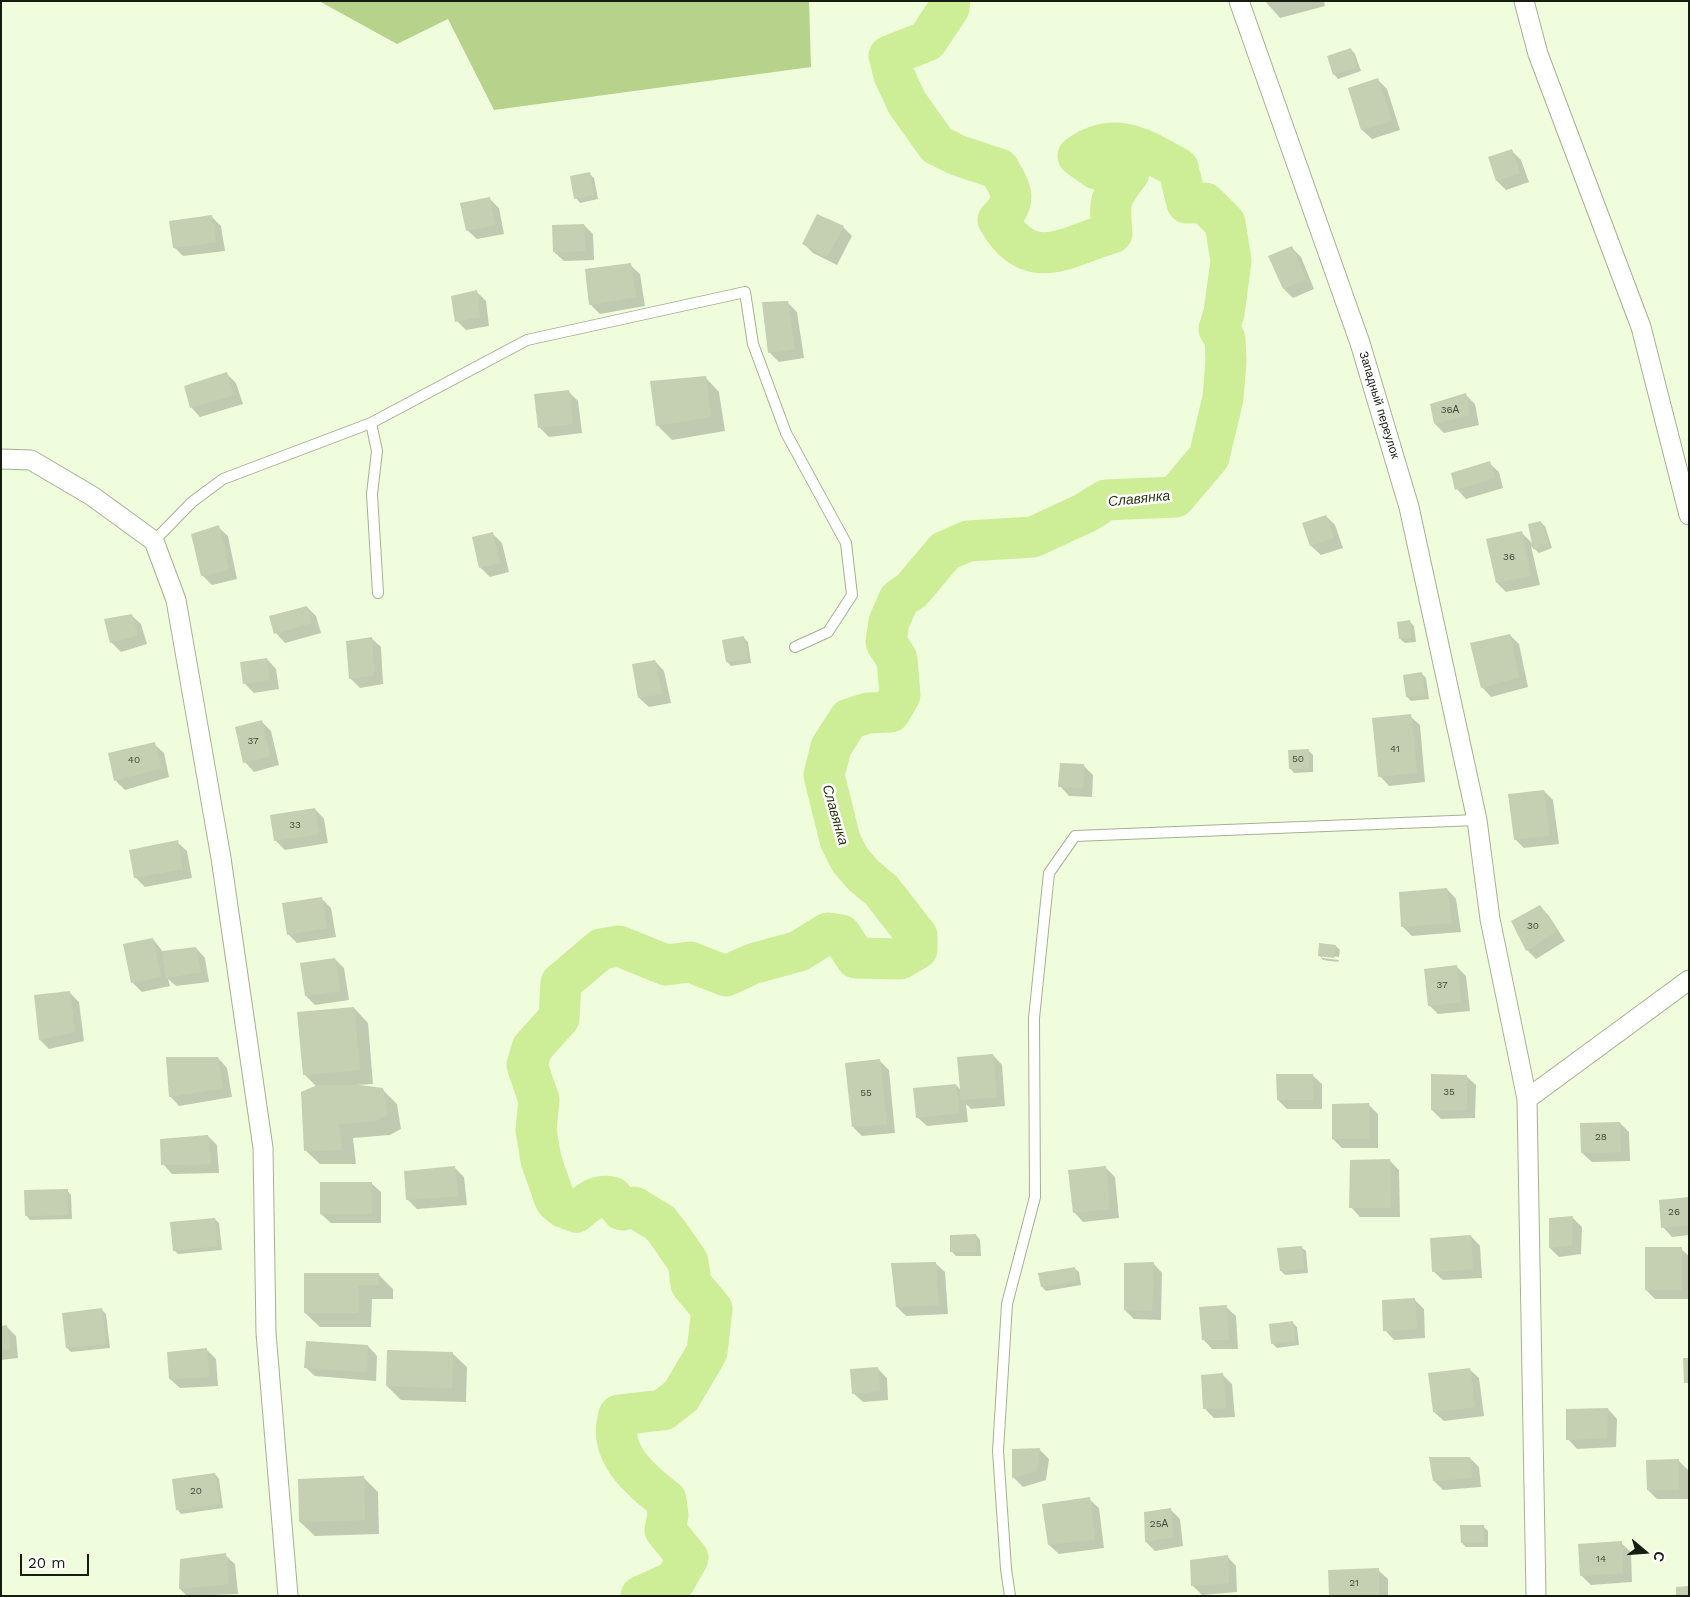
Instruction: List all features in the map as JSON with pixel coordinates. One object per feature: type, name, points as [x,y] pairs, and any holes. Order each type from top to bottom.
[{"type":"street","name":"Западный переулок","points":[[1239,1],[1360,343],[1410,507],[1478,820],[1490,919],[1527,1100],[1536,1596]]},
{"type":"street","points":[[1524,1],[1538,54],[1641,327],[1689,514]]},
{"type":"street","points":[[1,459],[31,460],[92,496],[154,541],[176,600],[221,858],[263,1148],[266,1333],[288,1596]]},
{"type":"street","points":[[1527,1100],[1689,980]]},
{"type":"lane","points":[[154,541],[192,502],[223,478],[371,423],[527,340],[745,292],[753,344],[786,433],[846,543],[852,595],[828,632],[795,647]]},
{"type":"lane","points":[[371,423],[377,452],[372,494],[378,593]]},
{"type":"lane","points":[[1010,1596],[1006,1569],[998,1451],[1007,1304],[1035,1197],[1034,1018],[1049,872],[1075,836],[1478,820]]},
{"type":"green space","points":[[319,1],[809,1],[811,67],[494,110],[448,19],[397,44]]},
{"type":"building","points":[[1351,48],[1357,67],[1333,75],[1327,56]]},
{"type":"building","points":[[1378,78],[1392,121],[1361,130],[1348,88]]},
{"type":"building","points":[[1512,149],[1520,173],[1496,181],[1488,157]]},
{"type":"building","points":[[590,172],[594,195],[574,199],[570,176]]},
{"type":"building","points":[[490,197],[495,225],[466,231],[460,203]]},
{"type":"building","points":[[817,214],[844,226],[827,257],[802,244]]},
{"type":"building","points":[[212,215],[216,242],[173,248],[169,221]]},
{"type":"building","points":[[584,224],[585,251],[553,252],[552,225]]},
{"type":"building","points":[[1292,246],[1306,279],[1283,289],[1268,256]]},
{"type":"building","points":[[631,263],[636,297],[589,305],[585,269]]},
{"type":"building","points":[[477,290],[480,317],[455,322],[451,296]]},
{"type":"building","points":[[788,301],[795,349],[768,353],[762,302]]},
{"type":"building","points":[[227,372],[234,395],[190,408],[184,386]]},
{"type":"building","points":[[706,376],[711,417],[656,426],[650,381]]},
{"type":"building","points":[[569,390],[573,424],[538,428],[534,394]]},
{"type":"building","points":[[1466,393],[1470,415],[1434,424],[1430,404]]},
{"type":"building","points":[[1490,461],[1495,478],[1455,490],[1451,473]]},
{"type":"building","points":[[1326,515],[1334,538],[1310,546],[1302,523]]},
{"type":"building","points":[[1541,521],[1548,544],[1533,549],[1528,524]]},
{"type":"building","points":[[219,525],[229,570],[201,576],[191,534]]},
{"type":"building","points":[[1522,531],[1531,576],[1496,583],[1486,539]]},
{"type":"building","points":[[493,532],[500,563],[479,568],[472,537]]},
{"type":"building","points":[[307,606],[312,623],[274,634],[269,616]]},
{"type":"building","points":[[132,614],[138,635],[110,643],[104,619]]},
{"type":"building","points":[[1410,620],[1412,638],[1399,639],[1397,622]]},
{"type":"building","points":[[1510,634],[1519,677],[1481,688],[1470,643]]},
{"type":"building","points":[[744,636],[748,659],[726,662],[722,640]]},
{"type":"building","points":[[372,637],[374,675],[349,679],[346,641]]},
{"type":"building","points":[[267,658],[270,680],[243,684],[240,662]]},
{"type":"building","points":[[655,660],[662,694],[638,698],[632,664]]},
{"type":"building","points":[[1422,672],[1425,695],[1406,697],[1403,675]]},
{"type":"building","points":[[1411,714],[1417,773],[1378,777],[1372,718]]},
{"type":"building","points":[[262,720],[270,756],[243,763],[235,727]]},
{"type":"building","points":[[155,742],[161,768],[114,781],[108,753]]},
{"type":"building","points":[[1309,749],[1309,768],[1289,769],[1288,750]]},
{"type":"building","points":[[1060,763],[1084,764],[1083,788],[1058,787]]},
{"type":"building","points":[[1544,790],[1550,835],[1514,840],[1508,794]]},
{"type":"building","points":[[315,808],[319,834],[274,841],[270,815]]},
{"type":"building","points":[[178,840],[183,869],[134,878],[129,850]]},
{"type":"building","points":[[1447,888],[1452,923],[1401,927],[1399,892]]},
{"type":"building","points":[[322,897],[327,928],[287,935],[282,903]]},
{"type":"building","points":[[1540,905],[1557,931],[1526,951],[1511,921]]},
{"type":"building","points":[[153,938],[161,977],[131,983],[123,944]]},
{"type":"building","points":[[1319,943],[1336,945],[1334,958],[1318,956]]},
{"type":"building","points":[[196,947],[201,972],[166,978],[162,951]]},
{"type":"building","points":[[335,958],[340,991],[305,996],[300,963]]},
{"type":"building","points":[[1457,965],[1461,1002],[1428,1006],[1424,969]]},
{"type":"building","points":[[70,991],[75,1032],[39,1040],[34,995]]},
{"type":"building","points":[[354,1007],[360,1070],[303,1075],[297,1012]]},
{"type":"building","points":[[993,1054],[997,1097],[961,1100],[957,1057]]},
{"type":"building","points":[[166,1057],[218,1057],[223,1088],[169,1097]]},
{"type":"building","points":[[880,1059],[887,1124],[852,1127],[845,1063]]},
{"type":"building","points":[[1276,1074],[1313,1074],[1313,1100],[1277,1100]]},
{"type":"building","points":[[1431,1074],[1467,1075],[1467,1110],[1431,1110]]},
{"type":"building","points":[[956,1084],[959,1113],[916,1118],[913,1088]]},
{"type":"building","points":[[317,1085],[360,1085],[383,1088],[388,1114],[376,1121],[339,1124],[342,1150],[304,1151],[301,1092]]},
{"type":"building","points":[[1369,1103],[1369,1139],[1332,1139],[1332,1104]]},
{"type":"building","points":[[1620,1122],[1621,1152],[1581,1153],[1580,1123]]},
{"type":"building","points":[[208,1135],[211,1164],[161,1165],[160,1139]]},
{"type":"building","points":[[1390,1159],[1391,1208],[1349,1208],[1350,1160]]},
{"type":"building","points":[[455,1166],[458,1196],[406,1200],[404,1171]]},
{"type":"building","points":[[1106,1166],[1110,1209],[1073,1213],[1068,1170]]},
{"type":"building","points":[[320,1182],[372,1182],[372,1214],[320,1214]]},
{"type":"building","points":[[68,1189],[68,1215],[25,1216],[24,1190]]},
{"type":"building","points":[[1689,1197],[1689,1225],[1661,1228],[1659,1200]]},
{"type":"building","points":[[1573,1216],[1572,1245],[1549,1248],[1549,1218]]},
{"type":"building","points":[[215,1218],[218,1246],[173,1251],[170,1222]]},
{"type":"building","points":[[976,1234],[977,1252],[950,1252],[950,1235]]},
{"type":"building","points":[[1471,1235],[1473,1269],[1432,1272],[1430,1238]]},
{"type":"building","points":[[1302,1246],[1304,1269],[1280,1271],[1277,1248]]},
{"type":"building","points":[[1645,1247],[1682,1247],[1682,1290],[1645,1290]]},
{"type":"building","points":[[936,1262],[939,1305],[896,1307],[891,1263]]},
{"type":"building","points":[[1154,1262],[1152,1311],[1124,1310],[1124,1263]]},
{"type":"building","points":[[1075,1267],[1077,1281],[1041,1287],[1038,1273]]},
{"type":"building","points":[[304,1273],[379,1273],[379,1285],[358,1285],[358,1313],[304,1313]]},
{"type":"building","points":[[1415,1298],[1417,1329],[1383,1331],[1382,1300]]},
{"type":"building","points":[[1227,1305],[1229,1340],[1202,1340],[1199,1307]]},
{"type":"building","points":[[102,1308],[106,1344],[66,1348],[62,1313]]},
{"type":"building","points":[[1293,1321],[1295,1341],[1271,1344],[1269,1324]]},
{"type":"building","points":[[7,1325],[10,1349],[1,1350],[1,1326]]},
{"type":"building","points":[[306,1341],[368,1345],[367,1372],[304,1368]]},
{"type":"building","points":[[207,1348],[209,1377],[169,1379],[167,1352]]},
{"type":"building","points":[[387,1350],[453,1352],[452,1388],[386,1386]]},
{"type":"building","points":[[1683,1358],[1689,1358],[1689,1383],[1684,1383]]},
{"type":"building","points":[[878,1367],[880,1391],[852,1394],[850,1369]]},
{"type":"building","points":[[1470,1368],[1475,1407],[1433,1412],[1428,1373]]},
{"type":"building","points":[[1223,1373],[1226,1408],[1203,1409],[1201,1375]]},
{"type":"building","points":[[1608,1408],[1607,1438],[1566,1440],[1566,1409]]},
{"type":"building","points":[[1040,1448],[1037,1471],[1012,1478],[1012,1449]]},
{"type":"building","points":[[1429,1457],[1470,1457],[1472,1478],[1433,1481]]},
{"type":"building","points":[[1679,1459],[1679,1490],[1647,1490],[1646,1460]]},
{"type":"building","points":[[215,1473],[220,1504],[176,1510],[172,1479]]},
{"type":"building","points":[[364,1476],[365,1520],[299,1522],[298,1479]]},
{"type":"building","points":[[1090,1497],[1095,1539],[1048,1545],[1042,1504]]},
{"type":"building","points":[[1171,1508],[1174,1537],[1145,1542],[1144,1512]]},
{"type":"building","points":[[1460,1525],[1484,1525],[1484,1543],[1461,1543]]},
{"type":"building","points":[[1622,1541],[1623,1573],[1580,1576],[1578,1544]]},
{"type":"building","points":[[226,1553],[229,1584],[179,1589],[180,1559]]},
{"type":"building","points":[[1228,1555],[1229,1583],[1191,1586],[1190,1560]]},
{"type":"building","points":[[1379,1568],[1379,1596],[1329,1596],[1328,1570]]},
{"type":"building","points":[[1689,1586],[1689,1596],[1676,1596],[1676,1587]]},
{"type":"waterway","name":"Славянка","points":[[641,1596],[675,1581],[688,1558],[665,1530],[668,1515],[666,1500],[636,1474],[621,1453],[617,1441],[616,1428],[619,1415],[663,1410],[681,1396],[707,1352],[712,1309],[691,1284],[688,1262],[660,1223],[634,1207],[622,1210],[612,1197],[597,1198],[576,1212],[563,1207],[555,1200],[541,1160],[536,1130],[539,1100],[527,1065],[532,1048],[559,1018],[561,983],[601,949],[619,946],[666,965],[690,962],[726,976],[752,964],[799,951],[828,933],[841,935],[856,958],[900,959],[917,949],[917,936],[881,890],[864,876],[850,860],[840,840],[824,775],[831,747],[849,719],[868,713],[890,712],[900,695],[897,659],[886,642],[889,622],[899,599],[912,590],[945,551],[968,541],[1033,537],[1085,513],[1106,500],[1175,497],[1209,457],[1223,398],[1226,361],[1225,339],[1219,329],[1224,313],[1231,261],[1225,223],[1205,203],[1187,203],[1178,168],[1141,149],[1117,143],[1091,148],[1078,156],[1096,169],[1129,173],[1117,189],[1112,201],[1112,233],[1050,252],[1036,252],[1023,247],[1010,237],[998,220],[1011,201],[1010,190],[999,169],[957,155],[937,145],[907,103],[894,75],[889,56],[927,41],[949,8],[950,1]]}]
